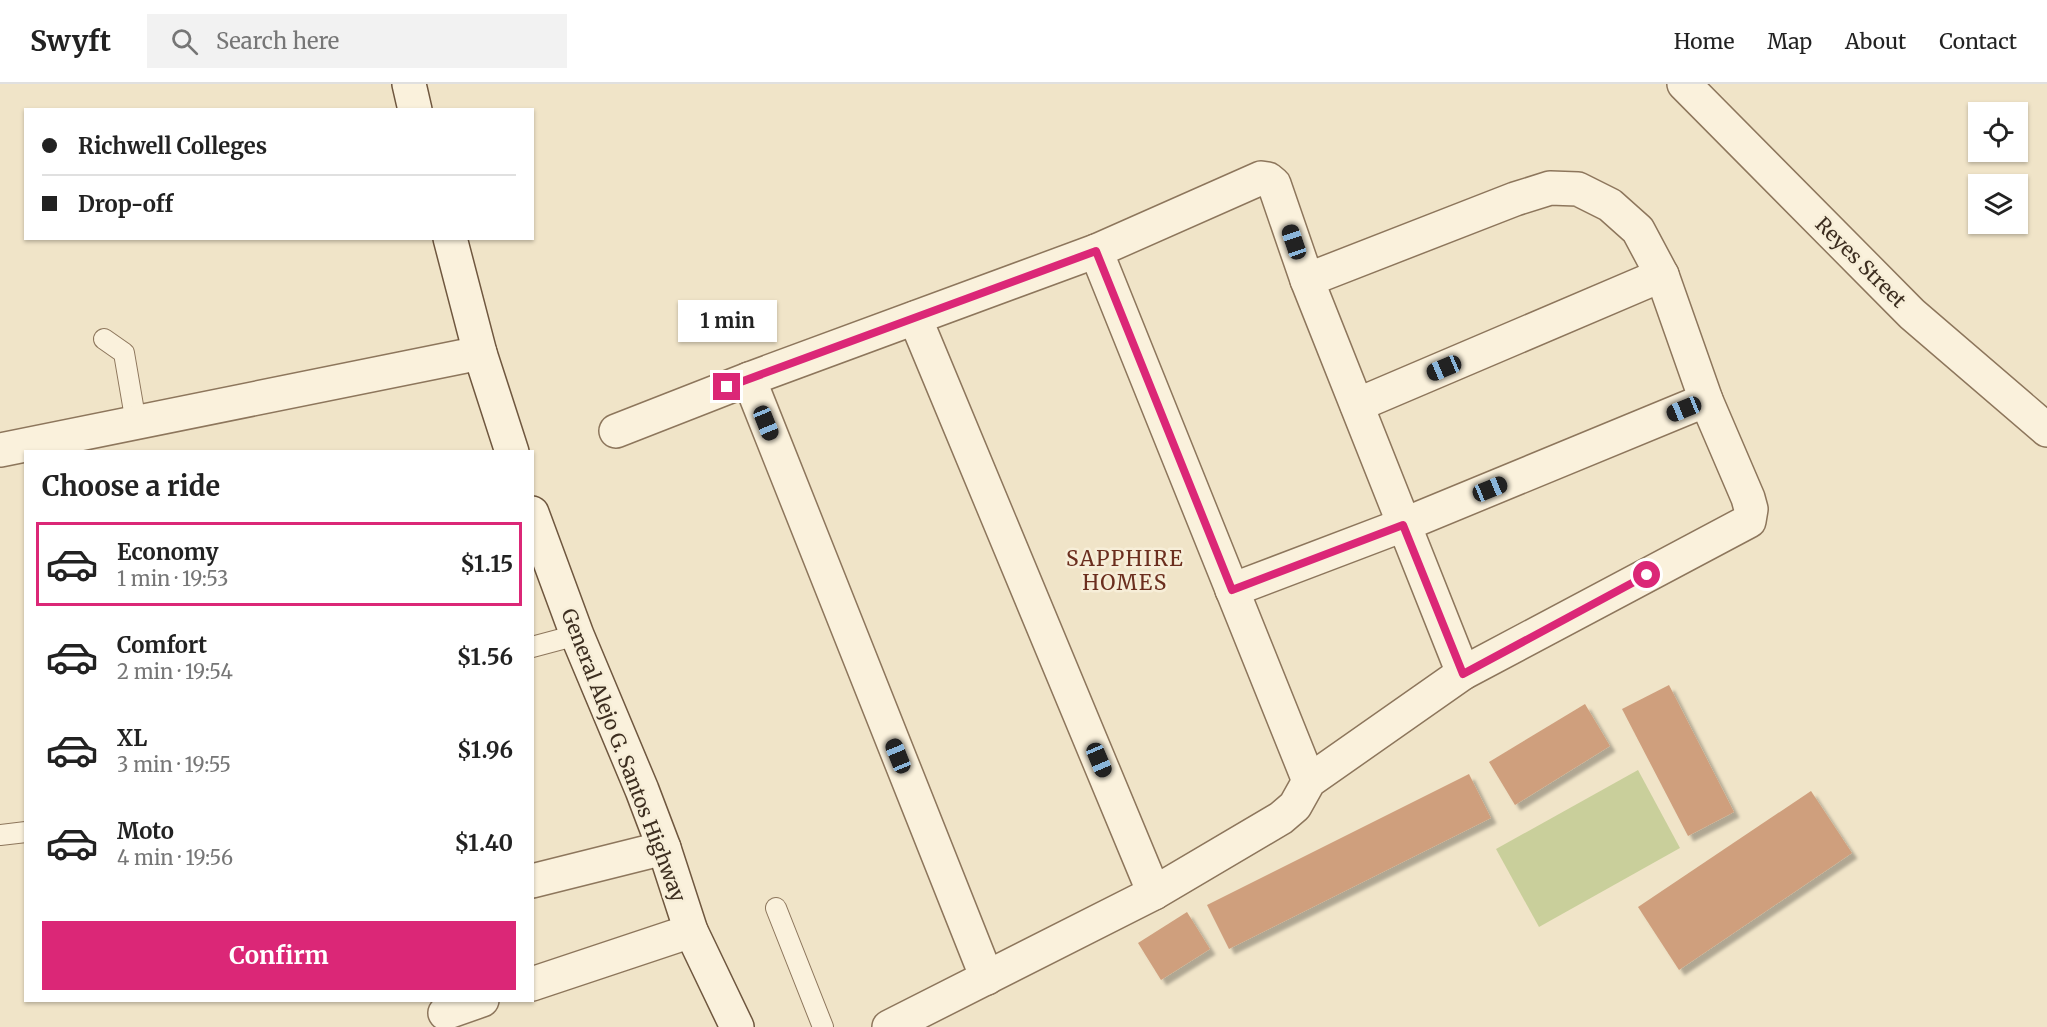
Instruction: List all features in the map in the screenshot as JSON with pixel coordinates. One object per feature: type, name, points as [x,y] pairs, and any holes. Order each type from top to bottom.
[{"type":"street","points":[[409,84],[415,108]]},
{"type":"street","name":"Reyes Street","points":[[1684,84],[1912,314],[2047,430]]},
{"type":"street","points":[[616,431],[749,379],[1096,251],[1261,178],[1268,179],[1274,184],[1307,280],[1463,674]]},
{"type":"street","points":[[889,1027],[1154,893],[1281,818],[1295,806],[1309,781],[1463,674],[1749,521],[1752,509],[1706,400],[1662,275],[1638,230],[1610,205],[1578,189],[1550,188],[1515,199],[1307,280]]},
{"type":"street","points":[[451,240],[480,353],[511,450]]},
{"type":"street","points":[[1096,251],[1309,781]]},
{"type":"street","points":[[1357,405],[1662,275]]},
{"type":"street","points":[[915,318],[1154,893]]},
{"type":"street","points":[[0,450],[480,353]]},
{"type":"street","points":[[749,379],[987,978]]},
{"type":"street","points":[[1232,590],[1403,525],[1706,400]]},
{"type":"street","name":"General Alejo G. Santos Highway","points":[[534,518],[577,635],[642,790],[691,930],[737,1027]]},
{"type":"street","points":[[534,880],[664,848]]},
{"type":"street","points":[[534,983],[691,930]]},
{"type":"street","points":[[445,1013],[477,1002]]},
{"type":"lane","points":[[104,339],[124,353],[136,423]]},
{"type":"lane","points":[[534,646],[577,635]]},
{"type":"lane","points":[[0,835],[24,831]]},
{"type":"lane","points":[[777,908],[823,1027]]},
{"type":"green space","points":[[1638,770],[1680,848],[1539,927],[1496,849]]},
{"type":"building","points":[[1669,685],[1734,812],[1688,836],[1622,709]]},
{"type":"building","points":[[1585,704],[1610,746],[1515,805],[1489,762]]},
{"type":"building","points":[[1469,774],[1491,818],[1229,949],[1207,905]]},
{"type":"building","points":[[1811,791],[1852,853],[1679,970],[1638,907]]},
{"type":"building","points":[[1187,912],[1210,949],[1161,980],[1138,943]]},
{"type":"district","name":"SAPPHIRE HOMES","points":[[1125,570]]},
{"type":"route","points":[[727,387],[1096,251],[1232,590],[1403,525],[1463,674],[1647,575]]}]
